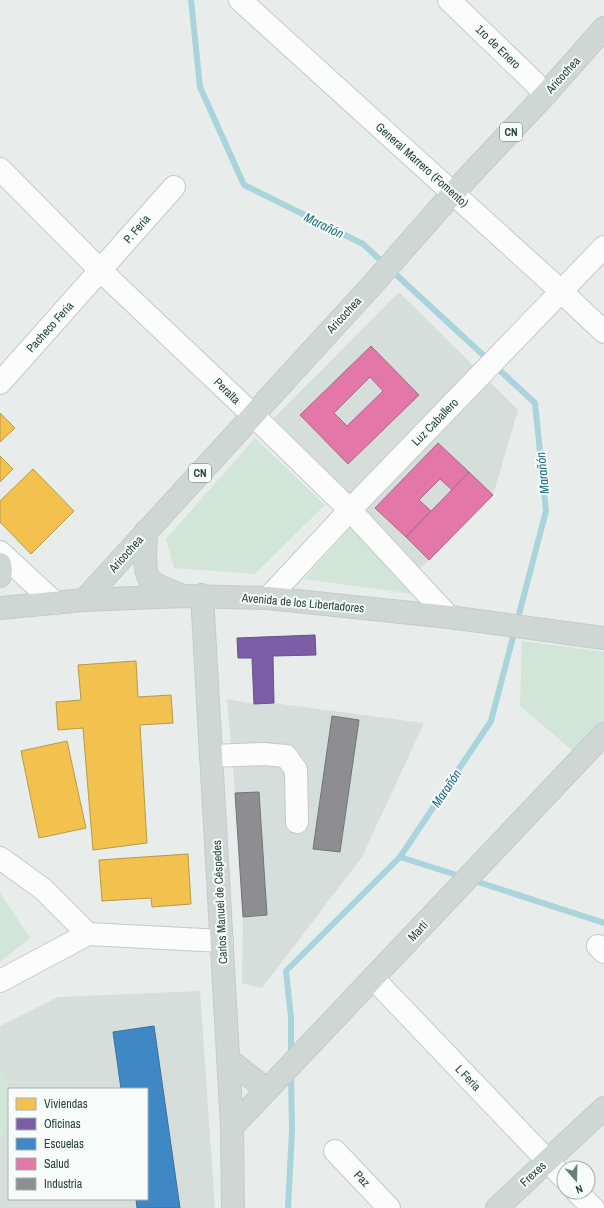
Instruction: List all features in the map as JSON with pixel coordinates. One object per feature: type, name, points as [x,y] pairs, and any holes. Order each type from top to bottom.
[{"type":"main road","name":"Aricochea","points":[[84,600],[373,284],[453,193],[545,95],[604,28]]},
{"type":"main road","points":[[146,531],[146,569],[150,580],[157,585],[193,596]]},
{"type":"main road","points":[[0,564],[0,576]]},
{"type":"main road","name":"Avenida de los Libertadores","points":[[0,608],[84,600],[193,596],[268,598],[449,617],[604,638]]},
{"type":"main road","name":"Carlos Manuel de Céspedes","points":[[193,596],[212,756],[232,1127],[233,1208]]},
{"type":"main road","name":"Martí","points":[[232,1127],[604,734]]},
{"type":"main road","points":[[228,1059],[269,1088]]},
{"type":"main road","name":"Frexes","points":[[497,1208],[604,1108]]},
{"type":"street","name":"General Marrero (Fomento)","points":[[240,0],[562,292],[604,332]]},
{"type":"street","name":"1ro de Enero","points":[[449,0],[535,83],[545,95]]},
{"type":"street","name":"Peralta","points":[[0,169],[101,271],[253,415],[350,510],[449,617]]},
{"type":"street","name":"P. Feria","points":[[101,271],[174,188]]},
{"type":"street","name":"Luz Caballero","points":[[268,598],[350,510],[604,247]]},
{"type":"street","name":"Pacheco Feria","points":[[0,383],[101,271]]},
{"type":"street","points":[[0,552],[55,603]]},
{"type":"street","points":[[212,756],[263,754],[286,756],[296,770],[297,822]]},
{"type":"street","points":[[0,858],[43,889],[88,934]]},
{"type":"street","points":[[0,981],[88,934],[222,941]]},
{"type":"street","name":"L Feria","points":[[373,978],[556,1170]]},
{"type":"street","name":"Paz","points":[[335,1151],[389,1208]]},
{"type":"street","points":[[585,1200],[593,1208]]},
{"type":"shaded area","points":[[399,292],[518,410],[493,495],[420,569],[270,422]]},
{"type":"shaded area","points":[[227,699],[254,704],[274,703],[424,723],[362,857],[262,988],[242,983],[243,917]]},
{"type":"shaded area","points":[[200,991],[215,1208],[0,1208],[0,1026],[58,997]]},
{"type":"green space","points":[[255,438],[325,505],[255,574],[174,568],[166,539]]},
{"type":"green space","points":[[351,527],[413,594],[304,579]]},
{"type":"green space","points":[[522,641],[604,652],[604,727],[579,756],[520,706]]},
{"type":"green space","points":[[0,893],[30,938],[0,962]]},
{"type":"green space","points":[[0,1069],[10,1088],[8,1088],[8,1132],[0,1136]]},
{"type":"building: Viviendas","points":[[0,413],[15,428],[0,442]]},
{"type":"building: Viviendas","points":[[0,456],[13,469],[0,482]]},
{"type":"building: Viviendas","points":[[33,469],[74,511],[31,554],[0,522],[0,501]]},
{"type":"building: Viviendas","points":[[136,661],[138,697],[171,695],[173,723],[140,725],[147,843],[93,850],[83,728],[58,730],[56,702],[81,700],[78,665]]},
{"type":"building: Viviendas","points":[[67,741],[86,828],[39,838],[21,751]]},
{"type":"building: Viviendas","points":[[188,854],[191,904],[152,907],[151,898],[102,901],[99,860]]},
{"type":"building: Oficinas","points":[[315,635],[316,655],[273,656],[274,703],[254,704],[252,658],[238,658],[237,638]]},
{"type":"building: Escuelas","points":[[154,1026],[180,1208],[137,1208],[136,1200],[148,1200],[148,1088],[121,1088],[113,1032]]},
{"type":"building: Salud","points":[[371,346],[419,395],[348,464],[300,415]],"holes":[[[370,377],[383,391],[347,426],[334,413]]]},
{"type":"building: Salud","points":[[438,443],[469,472],[452,490],[440,479],[419,500],[431,511],[406,537],[375,508]]},
{"type":"building: Salud","points":[[469,472],[493,495],[429,560],[406,537]]},
{"type":"building: Industria","points":[[332,716],[359,720],[340,852],[313,849]]},
{"type":"building: Industria","points":[[259,792],[267,915],[243,917],[235,793]]},
{"type":"waterway","name":"Marañón","points":[[191,0],[200,87],[244,185],[363,244],[535,403],[546,511],[491,721],[400,857],[286,971],[291,1018],[291,1055]]},
{"type":"waterway","name":"Marañón","points":[[400,857],[463,877]]},
{"type":"waterway","name":"Marañón","points":[[472,880],[604,923]]},
{"type":"waterway","points":[[288,1208],[292,1131],[291,1072]]}]
